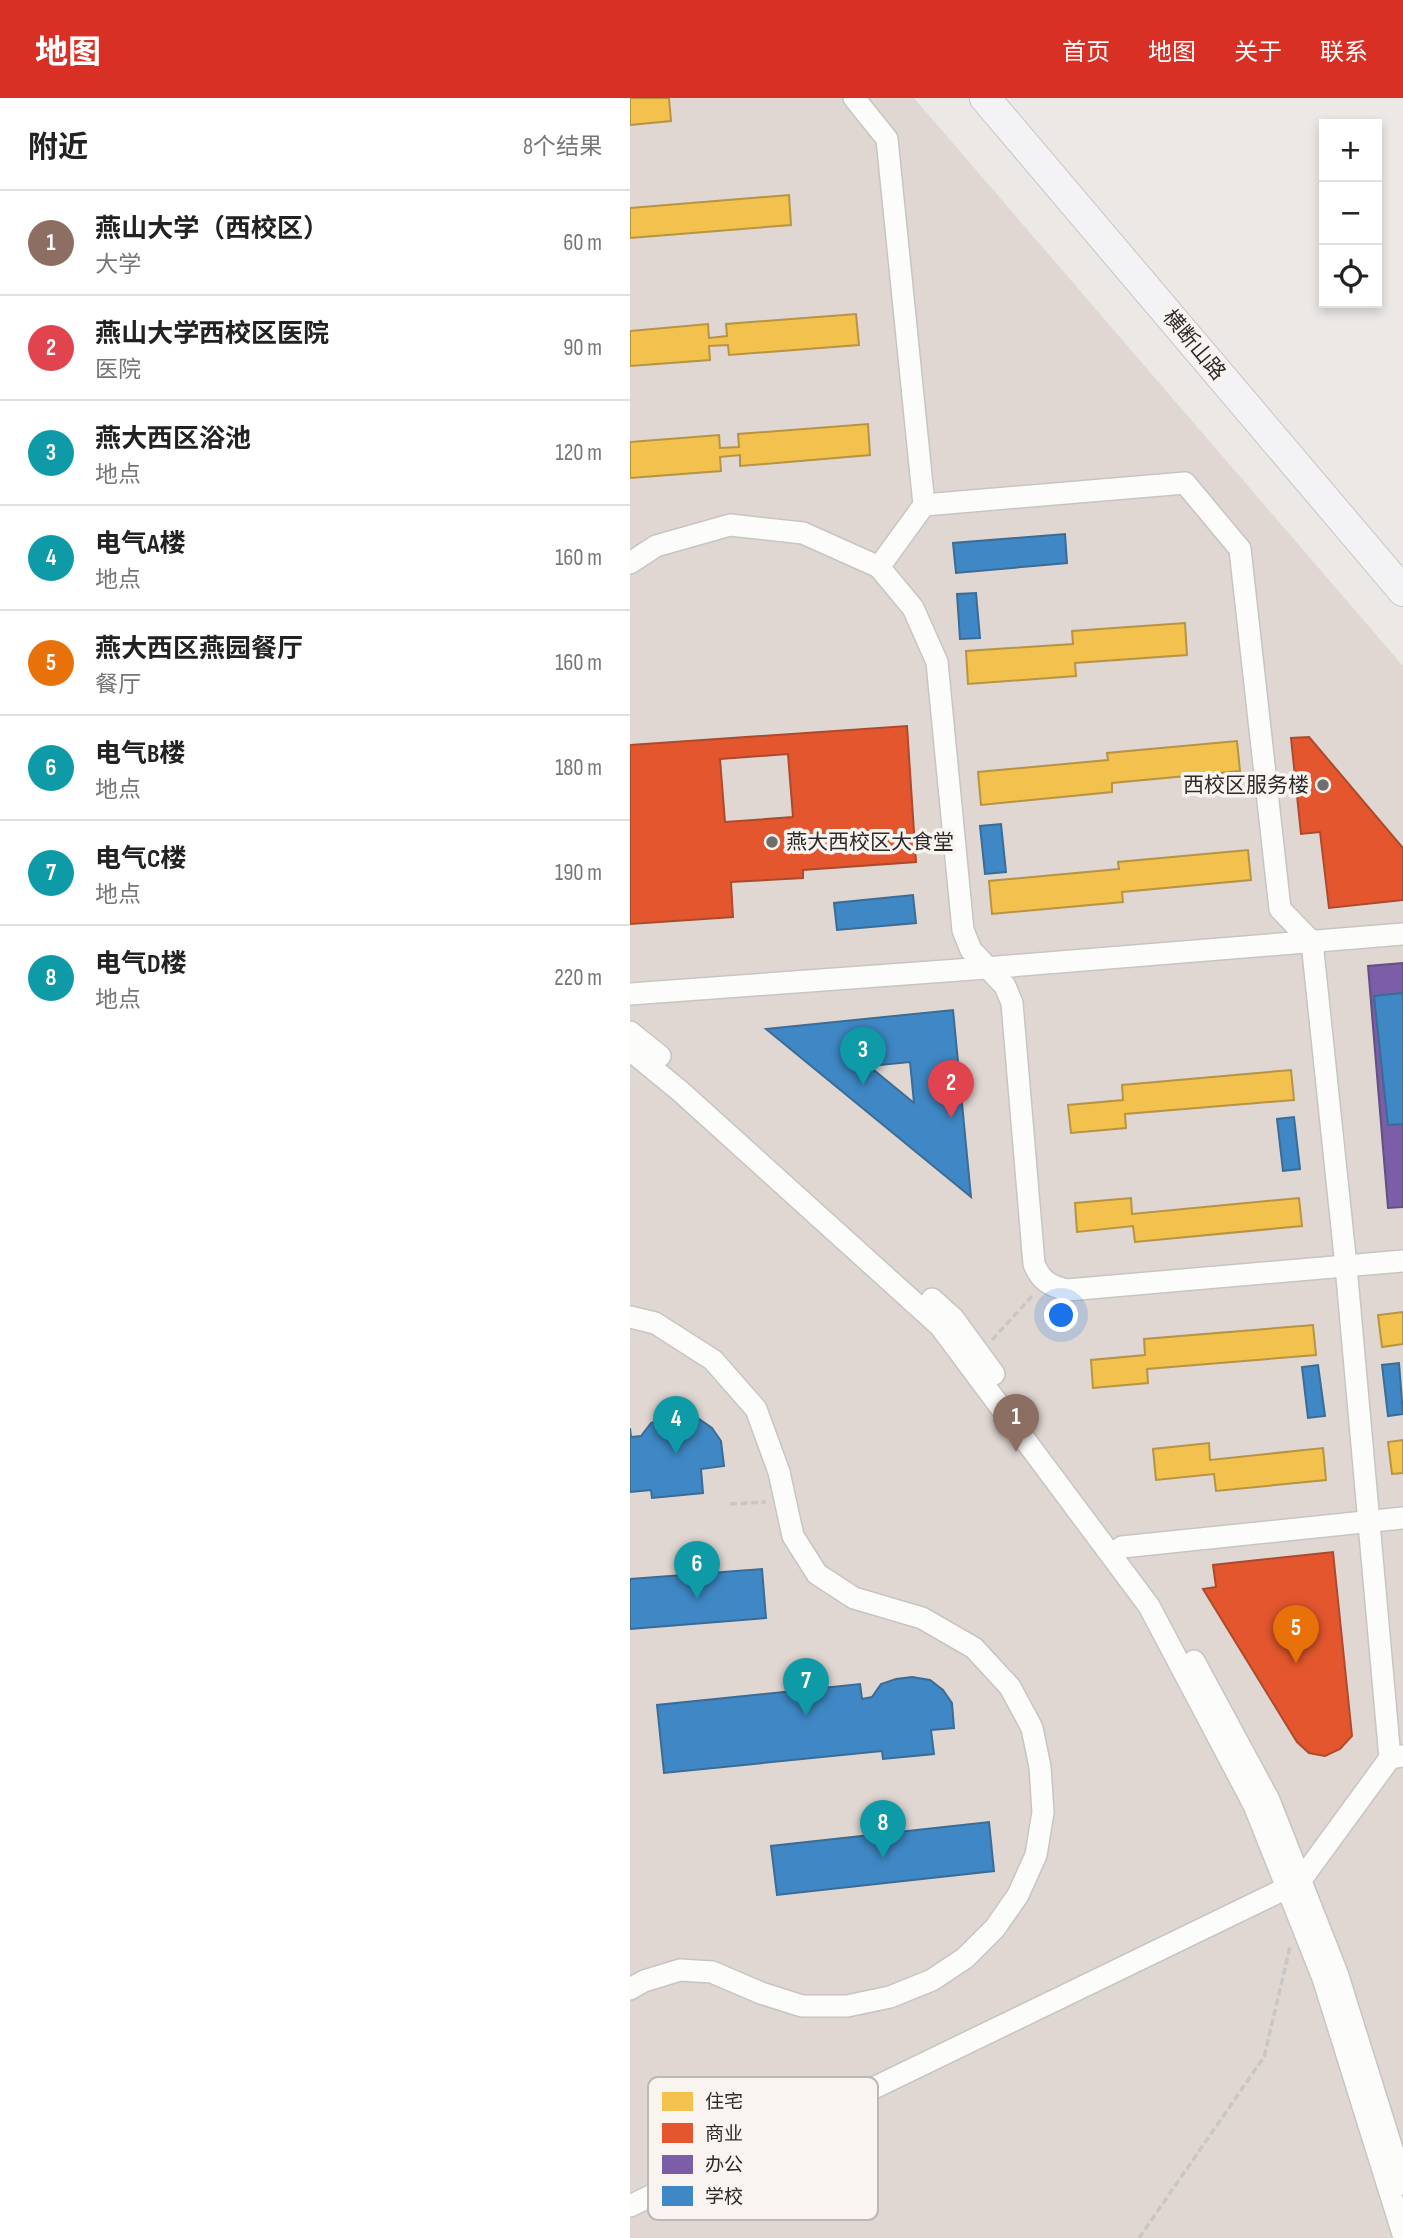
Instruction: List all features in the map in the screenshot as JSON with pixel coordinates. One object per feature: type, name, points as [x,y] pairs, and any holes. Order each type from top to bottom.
[{"type":"main road","name":"横断山路","points":[[985,98],[1403,591]]},
{"type":"street","points":[[854,98],[887,139],[924,505],[879,567]]},
{"type":"street","points":[[878,2089],[1294,1894],[1396,1757],[1369,1521],[1346,1266],[1312,943],[1280,909],[1240,549],[1185,484],[924,505]]},
{"type":"street","points":[[630,563],[656,546],[730,525],[803,533],[879,567],[913,608],[937,662],[963,930],[971,950],[1005,986],[1012,1003],[1034,1264],[1045,1283],[1067,1290],[1403,1261]]},
{"type":"street","points":[[630,995],[1403,934]]},
{"type":"street","points":[[630,1031],[687,1078],[953,1318],[1117,1551],[1254,1805],[1294,1894],[1337,1973],[1403,2184]]},
{"type":"street","points":[[630,1051],[680,1091],[940,1326],[1117,1551]]},
{"type":"street","points":[[630,1317],[655,1323],[713,1360],[756,1409],[779,1472],[793,1536],[817,1574],[854,1598],[922,1618],[974,1648],[1010,1687],[1032,1728],[1040,1767],[1043,1812],[1036,1855],[1018,1895],[995,1928],[965,1958],[932,1980],[890,1997],[847,2006],[802,2006],[761,1993],[712,1972],[680,1970],[643,1981],[630,1989]]},
{"type":"street","points":[[1117,1551],[1403,1518]]},
{"type":"street","points":[[1294,1894],[1403,2234]]},
{"type":"street","points":[[630,2206],[648,2198]]},
{"type":"path","points":[[979,1353],[1045,1283]]},
{"type":"path","points":[[730,1504],[785,1501]]},
{"type":"path","points":[[1139,2238],[1264,2057],[1294,1894]]},
{"type":"shaded area","points":[[630,98],[914,98],[1403,666],[1403,2238],[630,2238]]},
{"type":"building: 住宅","points":[[630,98],[669,98],[671,121],[630,125]]},
{"type":"building: 住宅","points":[[789,195],[791,225],[630,238],[630,208]]},
{"type":"building: 住宅","points":[[856,314],[859,345],[729,355],[728,345],[709,346],[710,360],[630,366],[630,331],[708,324],[709,338],[727,336],[726,324]]},
{"type":"building: 住宅","points":[[868,424],[870,455],[740,466],[740,455],[720,457],[721,471],[630,478],[630,442],[719,435],[720,448],[739,447],[738,434]]},
{"type":"building: 住宅","points":[[1185,623],[1187,655],[1075,663],[1076,676],[968,684],[966,651],[1073,644],[1072,631]]},
{"type":"building: 住宅","points":[[1237,741],[1240,771],[1112,783],[1112,792],[981,805],[978,772],[1108,760],[1107,753]]},
{"type":"building: 住宅","points":[[1248,850],[1251,880],[1122,892],[1123,902],[992,914],[989,881],[1119,869],[1118,862]]},
{"type":"building: 住宅","points":[[1291,1070],[1294,1100],[1125,1114],[1126,1128],[1071,1133],[1068,1105],[1123,1100],[1122,1085]]},
{"type":"building: 住宅","points":[[1131,1198],[1132,1214],[1299,1198],[1302,1226],[1135,1242],[1133,1226],[1077,1232],[1075,1203]]},
{"type":"building: 住宅","points":[[1403,1312],[1403,1344],[1382,1347],[1378,1315]]},
{"type":"building: 住宅","points":[[1313,1325],[1316,1355],[1147,1369],[1148,1383],[1093,1388],[1091,1360],[1145,1355],[1144,1339]]},
{"type":"building: 住宅","points":[[1403,1440],[1403,1473],[1392,1474],[1388,1442]]},
{"type":"building: 住宅","points":[[1209,1443],[1210,1460],[1323,1448],[1326,1480],[1216,1491],[1214,1474],[1156,1480],[1153,1449]]},
{"type":"building: 商业","name":"燕大西校区大食堂","points":[[907,726],[916,862],[803,870],[803,878],[731,882],[733,917],[630,924],[630,745]],"holes":[[[788,754],[793,817],[725,822],[720,759]]]},
{"type":"building: 商业","name":"西校区服务楼","points":[[1309,737],[1403,848],[1403,900],[1329,908],[1320,832],[1301,834],[1291,738]]},
{"type":"building: 商业","points":[[1333,1552],[1352,1736],[1340,1749],[1325,1756],[1309,1753],[1297,1742],[1203,1589],[1216,1587],[1213,1565]]},
{"type":"building: 办公","points":[[1403,963],[1403,1207],[1388,1208],[1368,966]]},
{"type":"building: 学校","points":[[1065,534],[1067,563],[956,573],[953,543]]},
{"type":"building: 学校","points":[[976,593],[980,638],[960,639],[957,594]]},
{"type":"building: 学校","points":[[1001,824],[1006,872],[985,874],[980,826]]},
{"type":"building: 学校","points":[[913,895],[916,923],[837,930],[834,903]]},
{"type":"building: 学校","points":[[1403,993],[1403,1124],[1388,1125],[1374,996]]},
{"type":"building: 学校","points":[[953,1010],[971,1197],[766,1029]],"holes":[[[910,1062],[914,1103],[869,1066]]]},
{"type":"building: 学校","points":[[1294,1117],[1300,1169],[1283,1171],[1277,1119]]},
{"type":"building: 学校","points":[[1399,1363],[1403,1414],[1388,1416],[1382,1365]]},
{"type":"building: 学校","points":[[1318,1365],[1325,1416],[1308,1418],[1302,1367]]},
{"type":"building: 学校","points":[[665,1417],[699,1419],[712,1428],[721,1441],[724,1466],[701,1469],[703,1493],[652,1498],[651,1490],[630,1492],[630,1428],[631,1437],[641,1436],[651,1423]]},
{"type":"building: 学校","points":[[762,1569],[766,1618],[630,1629],[630,1579]]},
{"type":"building: 学校","points":[[912,1677],[930,1680],[943,1690],[952,1703],[954,1728],[931,1730],[934,1754],[883,1759],[882,1751],[664,1773],[657,1705],[860,1684],[862,1699],[872,1697],[881,1684]]},
{"type":"building: 学校","points":[[989,1822],[994,1871],[777,1895],[771,1846]]},
{"type":"place","name":"西校区服务楼","points":[[1323,785]]},
{"type":"place","name":"燕大西校区大食堂","points":[[772,842]]},
{"type":"place","name":"燕大西区浴池","points":[[863,1085]]},
{"type":"place","name":"燕山大学西校区医院","points":[[951,1118]]},
{"type":"place","name":"燕山大学（西校区）","points":[[1016,1452]]},
{"type":"place","name":"电气A楼","points":[[676,1454]]},
{"type":"place","name":"电气B楼","points":[[697,1599]]},
{"type":"place","name":"燕大西区燕园餐厅","points":[[1296,1663]]},
{"type":"place","name":"电气C楼","points":[[806,1716]]},
{"type":"place","name":"电气D楼","points":[[883,1858]]}]
